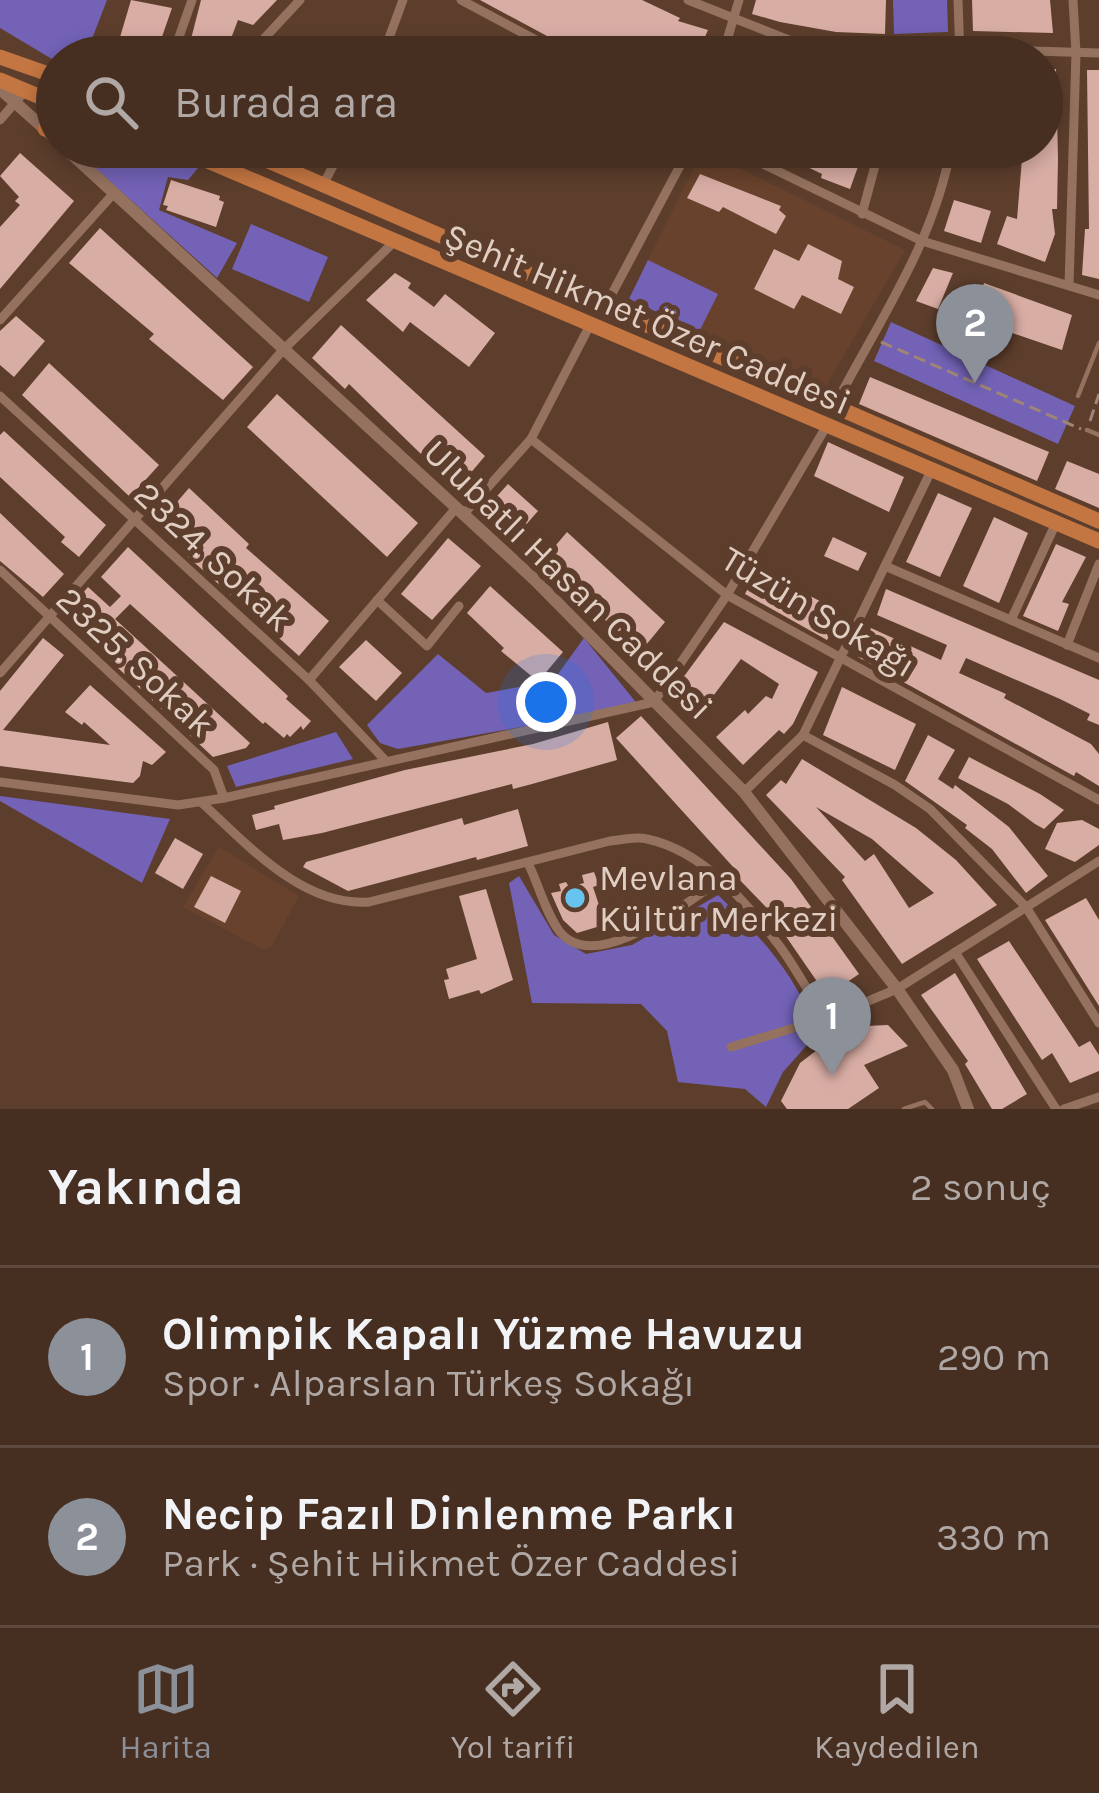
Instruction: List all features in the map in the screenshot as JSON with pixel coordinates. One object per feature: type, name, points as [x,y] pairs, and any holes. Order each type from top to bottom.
[{"type":"main road","points":[[0,60],[36,71]]},
{"type":"main road","points":[[0,80],[20,97],[36,102]]},
{"type":"main road","name":"Şehit Hikmet Özer Caddesi","points":[[224,168],[1099,541]]},
{"type":"main road","name":"Şehit Hikmet Özer Caddesi","points":[[284,168],[1099,521]]},
{"type":"main road","points":[[826,428],[834,407]]},
{"type":"street","points":[[179,36],[192,0]]},
{"type":"street","points":[[267,36],[300,0]]},
{"type":"street","points":[[390,36],[403,0]]},
{"type":"street","points":[[461,0],[529,36]]},
{"type":"street","points":[[688,0],[777,36]]},
{"type":"street","points":[[729,36],[739,0]]},
{"type":"street","points":[[958,0],[959,36]]},
{"type":"street","points":[[1070,286],[1073,0]]},
{"type":"street","points":[[1063,53],[1099,53]]},
{"type":"street","points":[[0,89],[20,97],[36,117]]},
{"type":"street","points":[[0,120],[20,97]]},
{"type":"street","name":"Ulubatlı Hasan Caddesi","points":[[87,168],[535,580],[744,792],[897,988],[953,1070],[968,1109]]},
{"type":"street","points":[[323,185],[332,168]]},
{"type":"street","points":[[606,305],[679,168]]},
{"type":"street","points":[[770,168],[922,241],[1099,295]]},
{"type":"street","points":[[862,214],[874,168]]},
{"type":"street","points":[[834,407],[922,241],[946,168]]},
{"type":"street","points":[[0,320],[114,193]]},
{"type":"street","points":[[0,673],[283,350],[395,241]]},
{"type":"street","points":[[308,680],[459,511],[531,439],[590,326]]},
{"type":"street","name":"2324. Sokak","points":[[0,396],[308,680],[386,760]]},
{"type":"street","points":[[0,782],[178,805],[654,702],[727,595],[826,428]]},
{"type":"street","name":"Tüzün Sokağı","points":[[531,439],[727,595],[1099,800]]},
{"type":"street","points":[[744,792],[803,735],[931,471]]},
{"type":"street","points":[[1011,620],[1056,523]]},
{"type":"street","points":[[1067,645],[1099,564]]},
{"type":"street","points":[[885,566],[1099,658]]},
{"type":"street","name":"2325. Sokak","points":[[0,570],[214,770],[224,798]]},
{"type":"street","points":[[377,600],[427,646],[459,606]]},
{"type":"street","points":[[803,735],[921,802],[1026,907],[1099,1023]]},
{"type":"street","points":[[201,802],[280,873],[344,904],[370,902],[610,842],[644,838],[697,859],[720,880],[783,950],[817,1004],[830,1016]]},
{"type":"street","points":[[528,862],[561,933],[580,945],[624,940],[720,880]]},
{"type":"street","points":[[731,1047],[830,1016],[897,988],[1094,864],[1099,882]]},
{"type":"street","points":[[955,952],[1060,1109],[1099,1097]]},
{"type":"lane","points":[[1078,396],[1099,343]]},
{"type":"lane","points":[[1087,430],[1099,435]]},
{"type":"lane","points":[[904,1109],[927,1102],[932,1109]]},
{"type":"path","points":[[871,338],[1069,426],[1087,430],[1099,394]]},
{"type":"shaded area","points":[[0,0],[107,0],[93,36],[36,36],[36,49],[0,28]]},
{"type":"shaded area","points":[[893,0],[947,0],[948,32],[894,34]]},
{"type":"shaded area","points":[[95,168],[198,168],[188,180],[168,177],[159,210],[237,243],[217,278]]},
{"type":"shaded area","points":[[694,168],[739,168],[905,250],[822,393],[629,298]]},
{"type":"shaded area","points":[[251,224],[328,257],[309,302],[232,269]]},
{"type":"shaded area","points":[[648,260],[718,294],[699,332],[629,299]]},
{"type":"shaded area","points":[[891,322],[1075,406],[1058,444],[874,361]]},
{"type":"shaded area","points":[[584,638],[639,706],[398,749],[380,743],[367,725],[438,654],[486,693],[553,681]]},
{"type":"shaded area","points":[[336,732],[353,759],[236,787],[227,766]]},
{"type":"shaded area","points":[[0,796],[170,819],[142,883],[0,801]]},
{"type":"shaded area","points":[[219,847],[299,896],[271,947],[264,950],[183,907]]},
{"type":"shaded area","points":[[519,876],[554,935],[586,954],[632,945],[718,895],[789,977],[816,1035],[783,1072],[766,1107],[745,1089],[678,1082],[667,1031],[641,1004],[532,1003],[509,883]]},
{"type":"building","points":[[131,0],[172,8],[162,36],[120,36]]},
{"type":"building","points":[[201,0],[277,0],[253,25],[238,20],[232,36],[192,36]]},
{"type":"building","points":[[480,0],[642,0],[680,18],[678,21],[708,30],[705,36],[547,36]]},
{"type":"building","points":[[756,0],[886,0],[885,34],[780,22],[752,14]]},
{"type":"building","points":[[972,0],[1050,0],[1053,33],[973,31]]},
{"type":"building","points":[[1087,70],[1099,70],[1099,279],[1082,275],[1085,229],[1089,229]]},
{"type":"building","points":[[20,153],[74,201],[0,289],[0,227],[20,205],[15,201],[19,197],[0,176]]},
{"type":"building","points":[[810,168],[858,168],[850,189],[821,178],[822,174]]},
{"type":"building","points":[[1021,168],[1058,168],[1057,209],[1052,209],[1055,234],[1045,262],[997,244],[1007,216],[1017,219]]},
{"type":"building","points":[[700,174],[781,206],[786,216],[776,234],[723,207],[719,212],[687,198]]},
{"type":"building","points":[[171,180],[220,196],[224,202],[216,227],[166,210],[168,206],[163,205]]},
{"type":"building","points":[[954,200],[991,211],[981,243],[944,231]]},
{"type":"building","points":[[100,228],[253,367],[223,400],[149,339],[154,334],[69,263]]},
{"type":"building","points":[[808,244],[842,261],[838,279],[854,287],[841,314],[802,295],[794,309],[754,289],[774,249],[799,261]]},
{"type":"building","points":[[933,268],[953,273],[938,309],[916,301]]},
{"type":"building","points":[[395,273],[434,307],[445,294],[495,333],[469,367],[410,322],[403,332],[366,300]]},
{"type":"building","points":[[984,283],[1072,315],[1062,350],[965,317]]},
{"type":"building","points":[[16,316],[45,341],[14,377],[0,365],[0,331]]},
{"type":"building","points":[[341,325],[485,456],[457,489],[349,384],[345,389],[312,358]]},
{"type":"building","points":[[49,363],[159,465],[130,497],[22,395]]},
{"type":"building","points":[[870,377],[1049,452],[1037,481],[859,404]]},
{"type":"building","points":[[277,394],[418,523],[387,557],[247,427]]},
{"type":"building","points":[[4,431],[106,525],[79,557],[61,542],[65,537],[0,477],[0,435]]},
{"type":"building","points":[[828,442],[904,477],[889,512],[814,476]]},
{"type":"building","points":[[1067,461],[1099,474],[1099,508],[1055,489]]},
{"type":"building","points":[[508,484],[538,511],[510,543],[480,515]]},
{"type":"building","points":[[189,488],[249,544],[246,548],[329,621],[299,656],[187,556],[192,550],[160,522]]},
{"type":"building","points":[[938,493],[972,508],[940,577],[906,562]]},
{"type":"building","points":[[0,513],[64,574],[43,597],[0,561]]},
{"type":"building","points":[[994,517],[1028,533],[999,603],[963,586]]},
{"type":"building","points":[[567,532],[665,622],[641,651],[540,564]]},
{"type":"building","points":[[833,537],[867,553],[858,571],[824,556]]},
{"type":"building","points":[[448,538],[481,566],[432,620],[401,594]]},
{"type":"building","points":[[1056,544],[1086,557],[1062,602],[1069,604],[1058,631],[1023,616]]},
{"type":"building","points":[[128,547],[288,696],[311,721],[303,730],[301,726],[284,738],[263,724],[130,604],[115,619],[250,743],[213,757],[102,653],[105,649],[65,613],[88,587],[110,607],[121,596],[101,577]]},
{"type":"building","points":[[758,569],[841,612],[827,640],[745,594]]},
{"type":"building","points":[[490,586],[563,652],[542,677],[535,679],[501,651],[504,648],[467,613]]},
{"type":"building","points":[[886,589],[1099,680],[1099,725],[1087,720],[1090,714],[966,658],[959,673],[1006,694],[1004,698],[1091,744],[1099,754],[1099,786],[858,657],[871,628],[941,660],[947,645],[877,615]]},
{"type":"building","points":[[724,622],[818,672],[793,724],[784,734],[779,730],[743,765],[716,737],[745,710],[748,714],[766,696],[772,699],[779,684],[741,659],[695,720],[671,694]]},
{"type":"building","points":[[43,638],[64,655],[3,730],[110,745],[65,712],[90,685],[166,752],[152,765],[143,761],[133,783],[0,766],[0,691]]},
{"type":"building","points":[[366,640],[402,673],[376,701],[339,667]]},
{"type":"building","points":[[842,687],[916,724],[895,770],[823,735]]},
{"type":"building","points":[[641,716],[791,879],[859,974],[827,996],[765,906],[732,872],[735,869],[616,738]]},
{"type":"building","points":[[608,722],[617,760],[322,833],[283,840],[279,824],[256,830],[252,815],[274,806]]},
{"type":"building","points":[[928,735],[955,750],[938,779],[953,789],[955,785],[1009,827],[1048,876],[1026,893],[967,825],[905,781]]},
{"type":"building","points":[[969,757],[1064,810],[1044,829],[1035,824],[958,778]]},
{"type":"building","points":[[802,759],[916,828],[956,860],[997,905],[902,964],[842,880],[845,877],[766,795],[781,780],[786,784]],"holes":[[[816,807],[872,839],[934,893],[909,908],[874,854],[865,861]]]},
{"type":"building","points":[[518,809],[528,846],[477,860],[348,891],[303,867],[306,862],[462,818],[464,825]]},
{"type":"building","points":[[1082,820],[1099,829],[1099,845],[1075,862],[1045,849],[1057,823]]},
{"type":"building","points":[[175,838],[203,854],[183,889],[155,873]]},
{"type":"building","name":"Mevlana Kültür Merkezi","points":[[594,872],[599,905],[607,903],[610,913],[604,914],[607,924],[577,933],[563,920],[551,893],[561,891],[559,884],[584,883],[582,875]]},
{"type":"building","points":[[211,876],[241,891],[225,923],[194,907]]},
{"type":"building","points":[[486,889],[513,980],[481,994],[479,990],[449,999],[446,969],[477,959],[459,896]]},
{"type":"building","points":[[1086,898],[1099,920],[1099,1006],[1045,920]]},
{"type":"building","points":[[1009,941],[1079,1047],[1090,1041],[1099,1055],[1099,1071],[1070,1083],[1052,1053],[1042,1060],[977,959]]},
{"type":"building","points":[[955,973],[1027,1094],[1002,1109],[992,1109],[965,1064],[968,1061],[921,995]]},
{"type":"building","points":[[888,1025],[908,1046],[864,1065],[879,1088],[848,1109],[787,1109],[781,1101],[800,1063],[844,1033],[853,1048],[865,1026]]},
{"type":"place","name":"Necip Fazıl Dinlenme Parkı","points":[[975,383]]},
{"type":"place","name":"Mevlana Kültür Merkezi","points":[[575,898]]},
{"type":"place","name":"Olimpik Kapalı Yüzme Havuzu","points":[[832,1076]]}]
